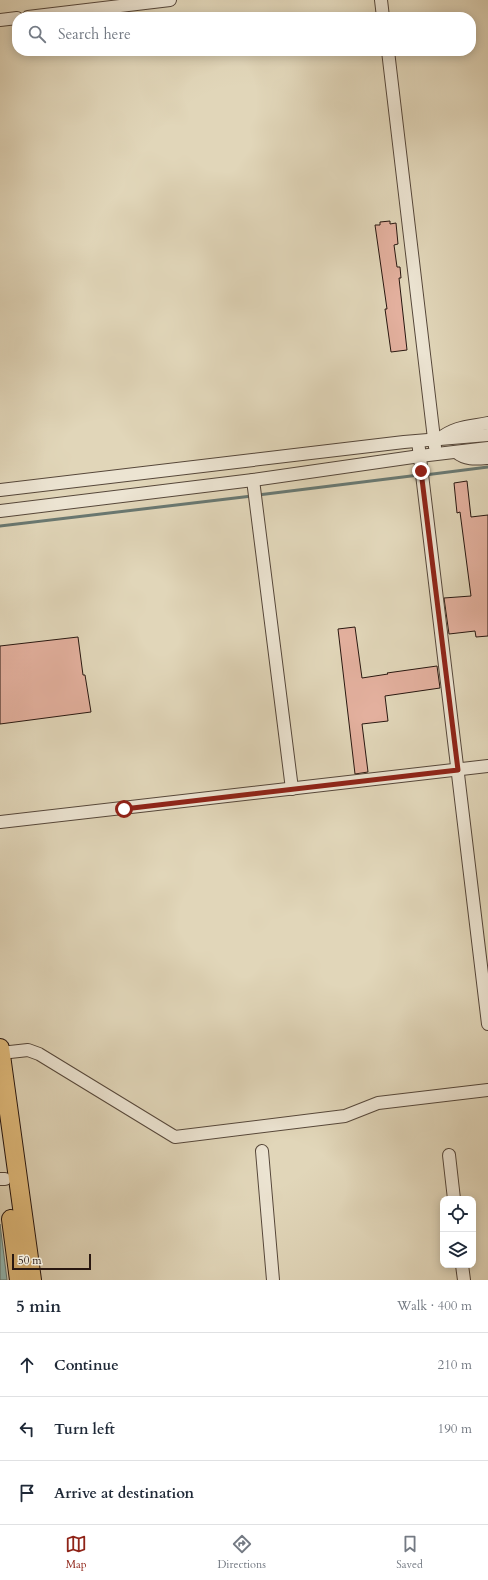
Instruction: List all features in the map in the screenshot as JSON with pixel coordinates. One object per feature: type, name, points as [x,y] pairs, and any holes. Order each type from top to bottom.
[{"type":"highway","points":[[1,1060],[32,1280]]},
{"type":"highway","points":[[0,1140],[3,1179],[19,1280]]},
{"type":"street","points":[[70,12],[170,0]]},
{"type":"street","points":[[381,0],[382,12]]},
{"type":"street","points":[[0,20],[12,19]]},
{"type":"street","points":[[389,56],[437,439],[436,454]]},
{"type":"street","points":[[437,439],[456,429],[488,423]]},
{"type":"street","points":[[0,490],[418,441],[488,435]]},
{"type":"street","points":[[418,441],[488,1024]]},
{"type":"street","points":[[0,512],[488,448]]},
{"type":"street","points":[[456,452],[462,457],[469,459],[488,458]]},
{"type":"street","points":[[253,480],[292,790]]},
{"type":"street","points":[[0,822],[292,790],[488,766]]},
{"type":"street","points":[[1,1060],[28,1050],[39,1054],[175,1137],[345,1116],[378,1103],[488,1090]]},
{"type":"street","points":[[262,1151],[273,1280]]},
{"type":"street","points":[[449,1155],[454,1196]]},
{"type":"street","points":[[462,1268],[464,1280]]},
{"type":"water","points":[[0,1224],[7,1280],[0,1280]]},
{"type":"building","points":[[390,221],[390,224],[396,223],[398,244],[394,245],[397,267],[400,267],[401,278],[399,278],[407,350],[391,352],[385,309],[387,309],[375,225],[380,225],[380,222]]},
{"type":"building","points":[[467,481],[471,517],[488,515],[488,636],[476,637],[475,631],[449,634],[444,598],[471,596],[460,512],[457,513],[454,483]]},
{"type":"building","points":[[355,627],[362,678],[437,666],[440,688],[385,696],[388,721],[362,724],[368,772],[355,774],[338,629]]},
{"type":"building","points":[[78,637],[83,675],[85,675],[91,712],[0,724],[0,646]]},
{"type":"waterway","points":[[425,475],[488,467]]},
{"type":"waterway","points":[[258,495],[419,475]]},
{"type":"waterway","points":[[0,526],[252,496]]},
{"type":"route","points":[[124,809],[458,770],[421,471]]}]
